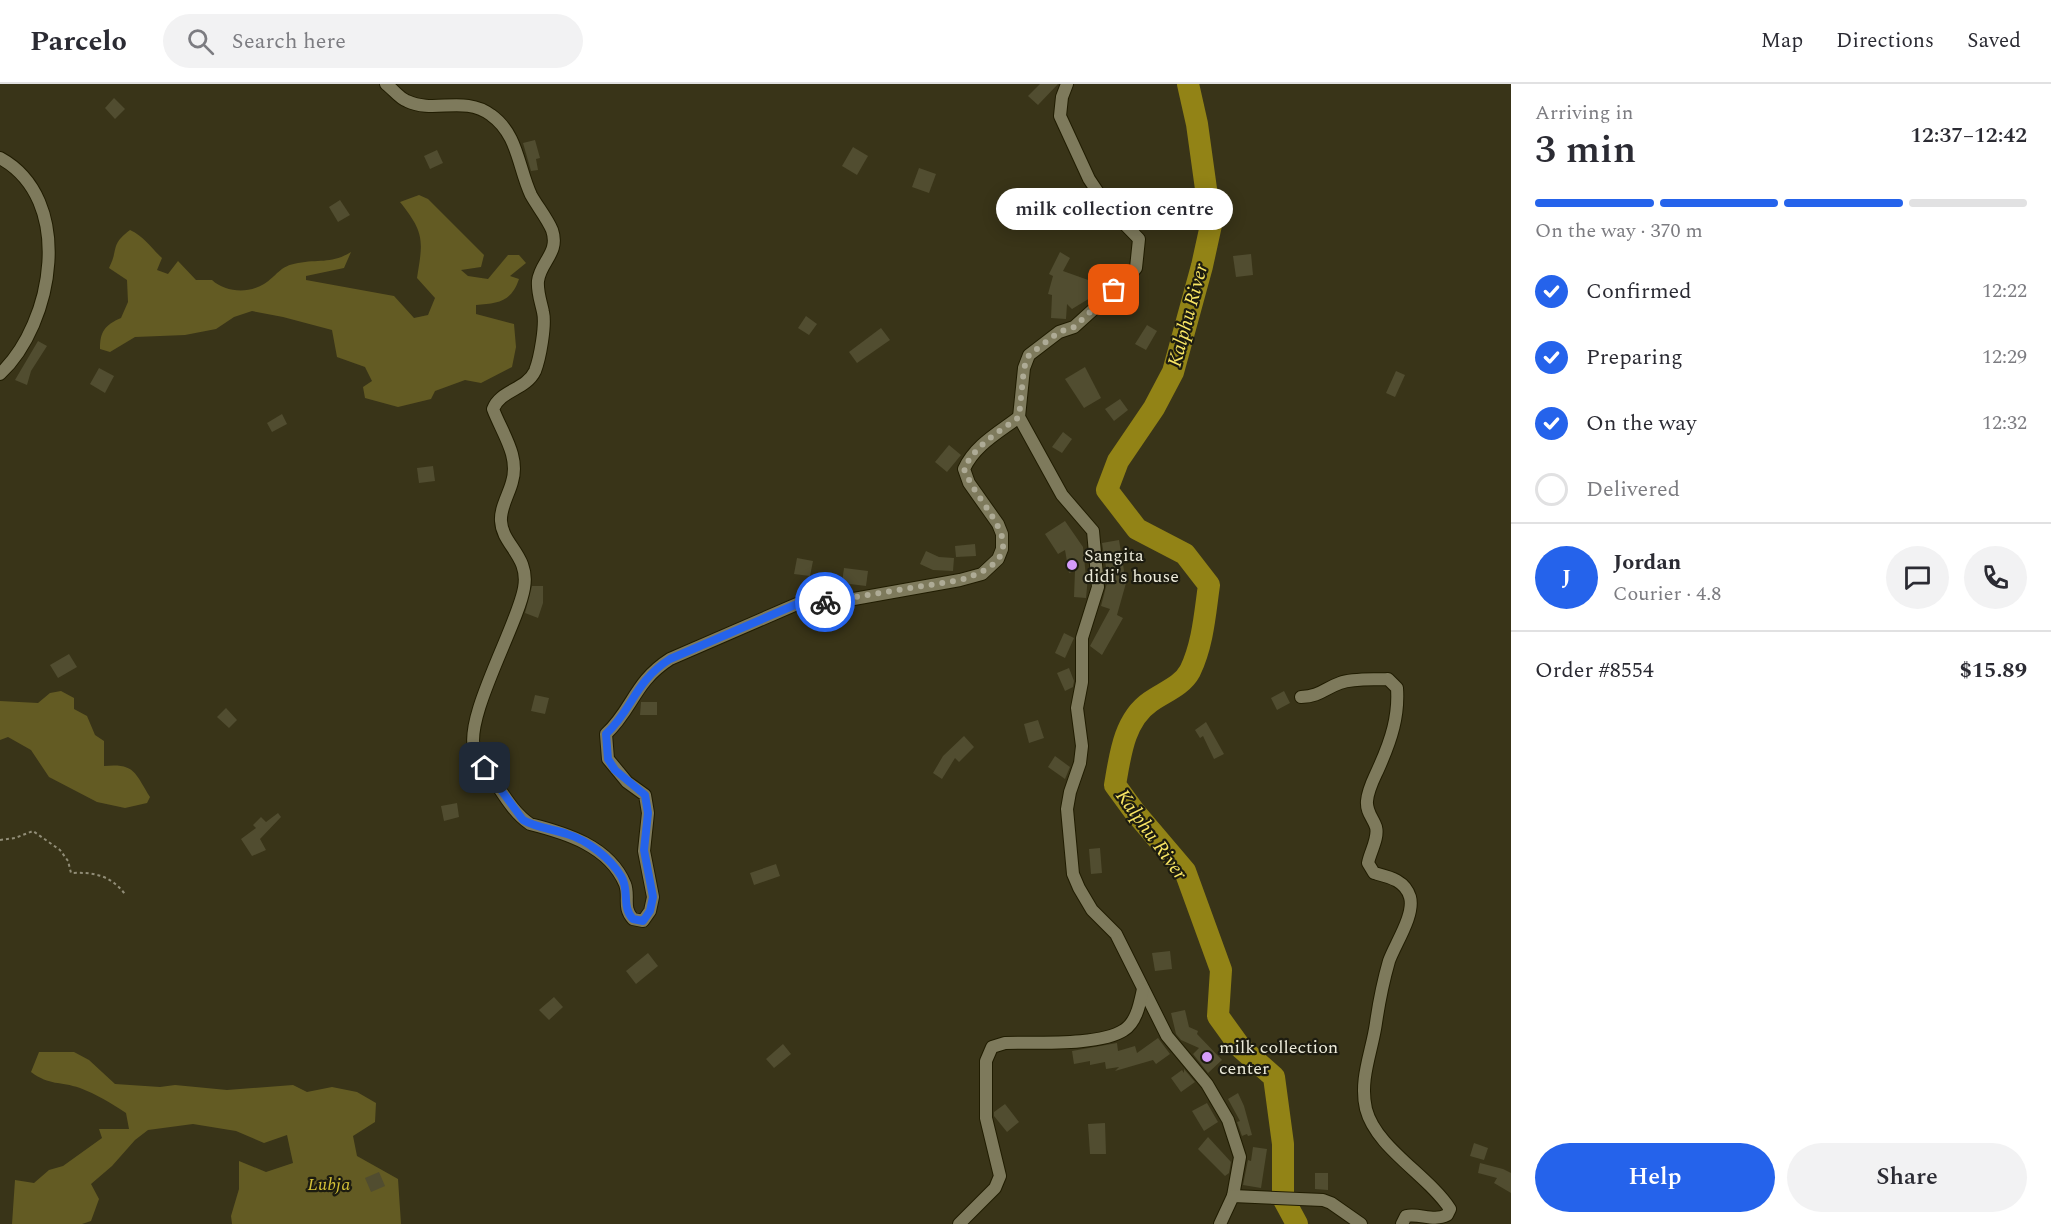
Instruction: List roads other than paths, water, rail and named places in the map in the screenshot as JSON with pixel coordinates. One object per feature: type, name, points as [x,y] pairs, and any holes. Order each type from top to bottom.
[{"type":"street","points":[[386,84],[405,101],[415,104],[426,106],[461,104],[490,113],[513,141],[530,192],[552,230],[551,257],[538,280],[544,328],[535,372],[527,381],[496,400],[493,409],[509,444],[514,469],[501,521],[503,531],[523,563],[525,577],[521,600],[497,657],[480,707],[474,751],[523,820],[572,835],[613,865],[627,889],[625,901],[627,913],[633,919],[643,921],[650,911],[653,897],[644,850],[648,813],[645,795],[615,770],[608,759],[606,734],[619,723],[634,694],[655,669],[670,659],[797,604],[837,602],[982,574],[998,559],[1002,549],[1002,534],[998,524],[969,483],[964,469],[969,457],[990,437],[1019,417]]},
{"type":"street","points":[[1066,84],[1060,116],[1095,188],[1107,206],[1139,239],[1136,268],[1127,279],[1074,327],[1059,332],[1029,355],[1024,368],[1019,417],[1062,495],[1093,531],[1098,587],[1082,638],[1082,682],[1077,708],[1082,746],[1080,763],[1067,809],[1073,874],[1092,910],[1116,934],[1167,1036],[1207,1084],[1228,1120],[1240,1157],[1233,1196],[1220,1224]]},
{"type":"street","points":[[0,158],[20,171],[33,190],[44,216],[50,255],[43,297],[34,324],[0,374]]},
{"type":"street","points":[[1300,697],[1315,697],[1341,682],[1388,679],[1397,688],[1398,708],[1395,726],[1372,781],[1367,802],[1370,818],[1375,825],[1376,836],[1368,863],[1374,873],[1396,879],[1410,897],[1410,908],[1390,958],[1378,1001],[1376,1025],[1367,1058],[1365,1096],[1371,1125],[1436,1191],[1450,1209],[1442,1218],[1413,1214],[1406,1216],[1402,1224]]},
{"type":"street","points":[[959,1224],[995,1188],[1000,1176],[986,1118],[986,1060],[992,1047],[1005,1043],[1108,1038],[1126,1029],[1137,1012],[1143,989]]},
{"type":"street","points":[[1233,1196],[1323,1200],[1361,1224]]},
{"type":"waterway","name":"Kalphu River","points":[[1188,84],[1197,124],[1211,225],[1173,372],[1154,408],[1118,461],[1107,490],[1137,529],[1185,554],[1209,585],[1201,639],[1190,671],[1182,681],[1150,702],[1134,718],[1125,739],[1115,785],[1185,871],[1221,970],[1218,1016],[1241,1048],[1274,1077],[1283,1144],[1283,1198],[1297,1224]]},
{"type":"place","name":"milk collection centre","points":[[1114,290]]},
{"type":"place","name":"Sangita didi's house","points":[[1072,565]]},
{"type":"place","name":"milk collection center","points":[[1207,1057]]},
{"type":"park label","name":"Lubja","points":[[329,1184]]}]
